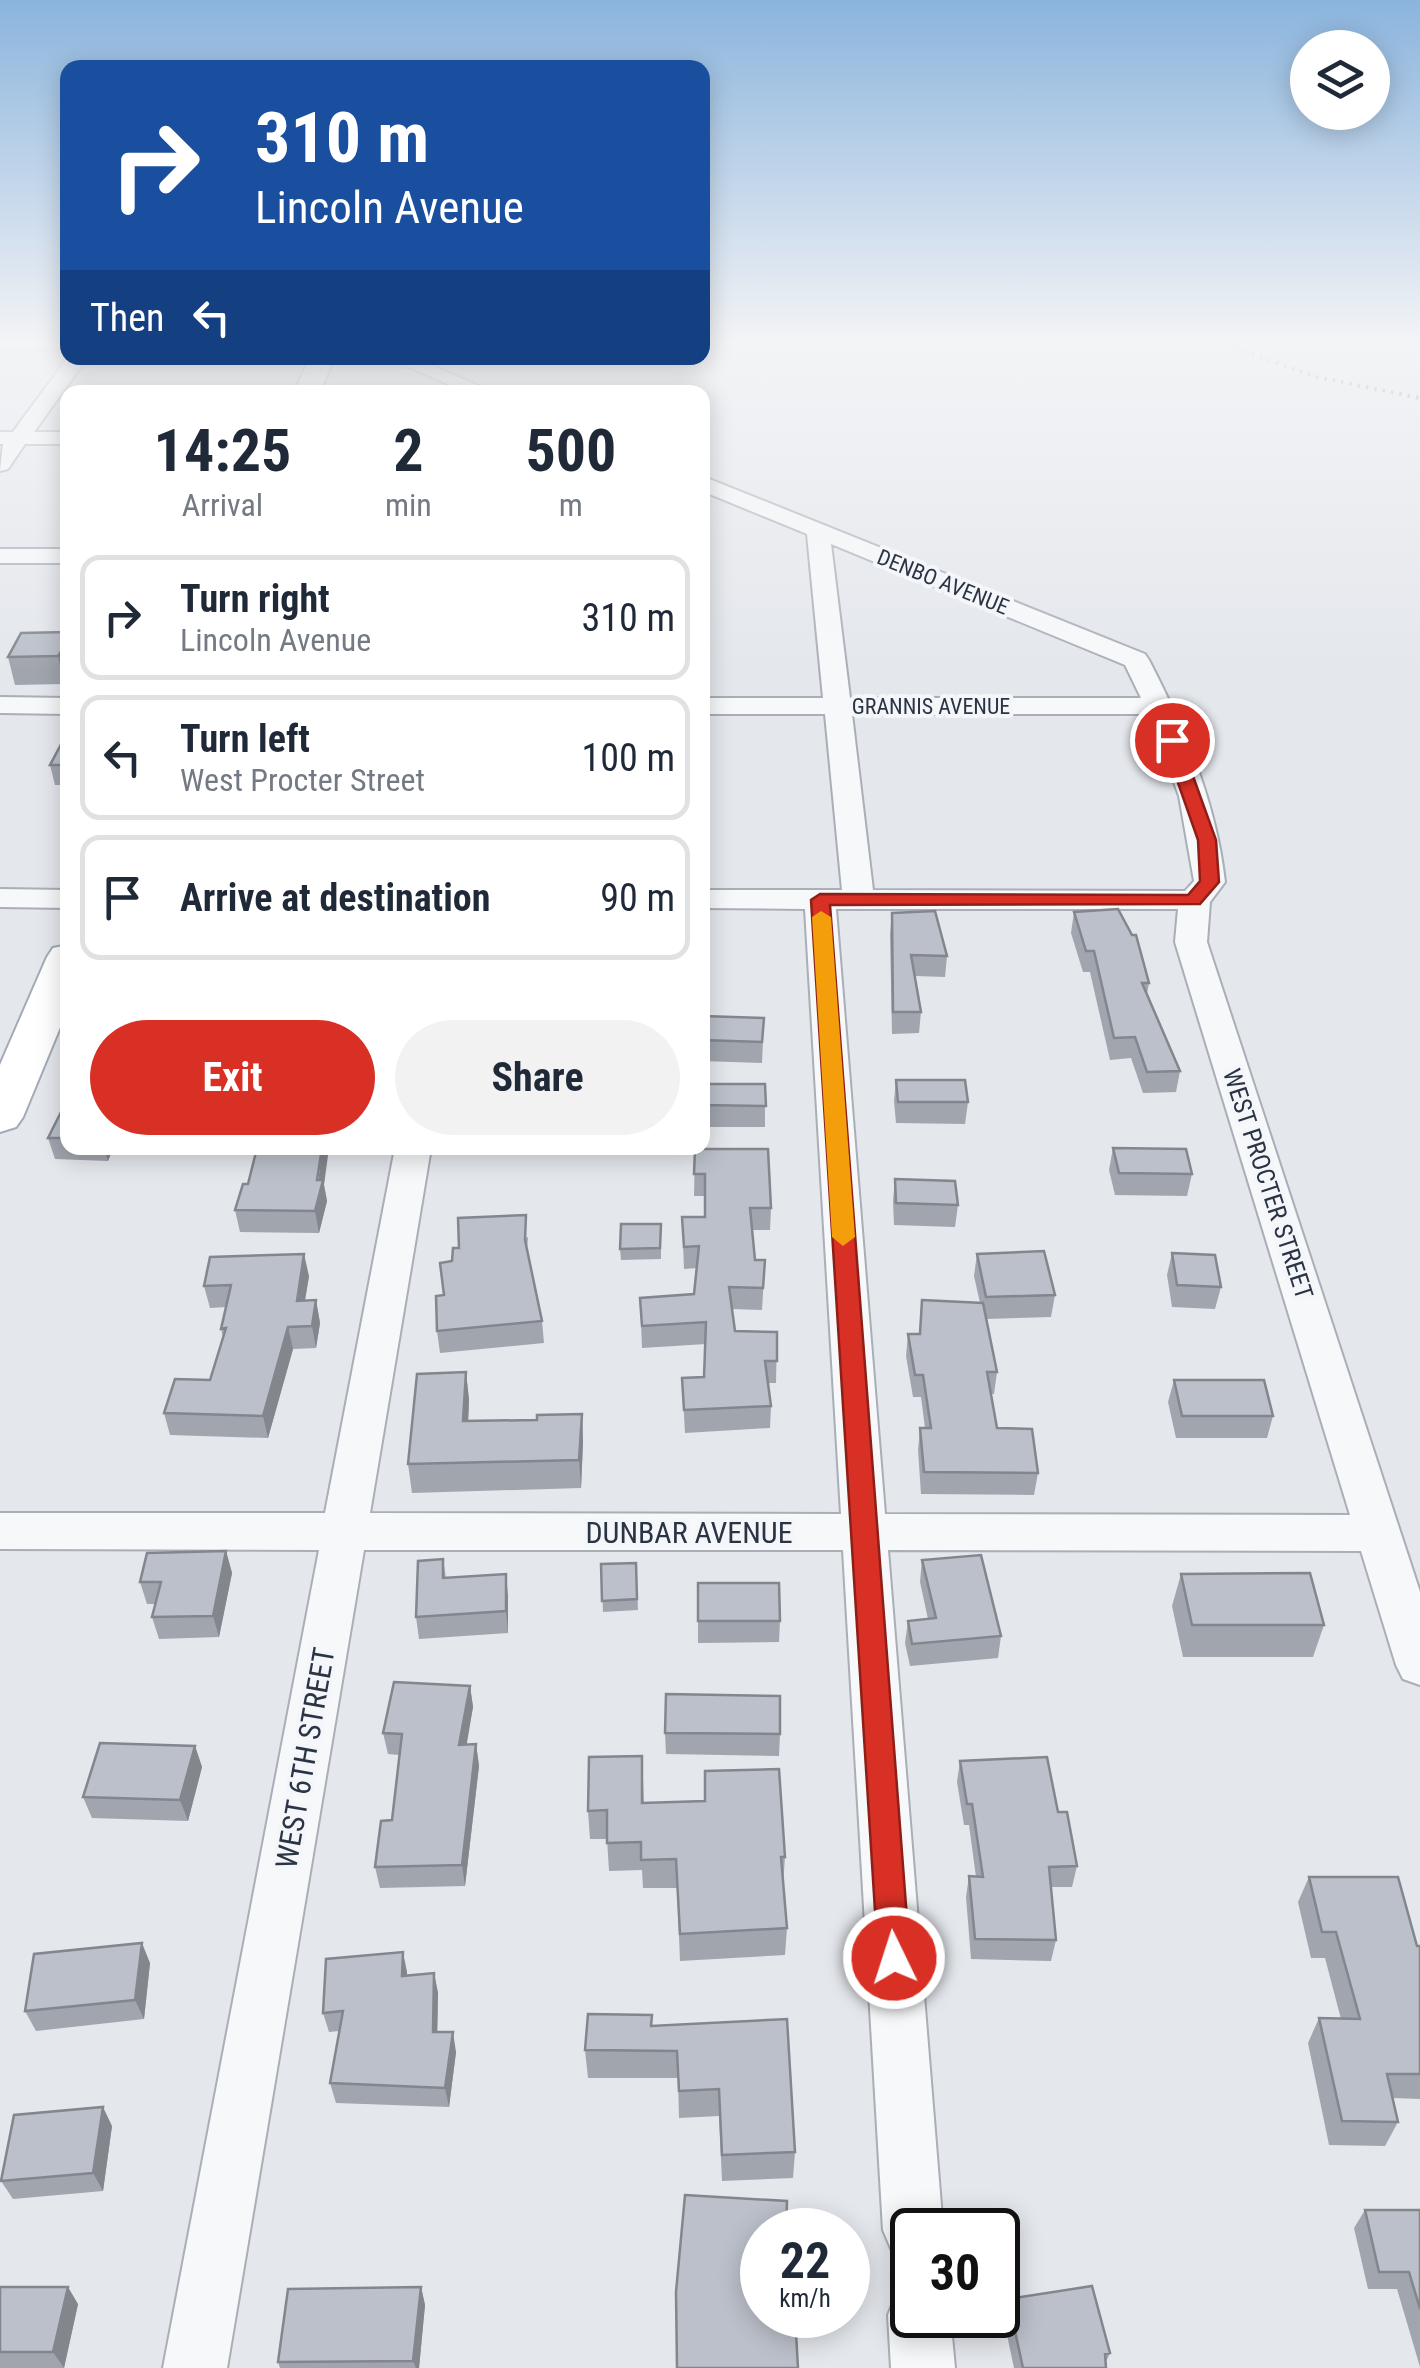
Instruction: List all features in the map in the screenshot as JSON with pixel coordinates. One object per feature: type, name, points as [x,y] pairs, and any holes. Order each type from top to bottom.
[{"type":"main road","points":[[0,1117],[60,976]]},
{"type":"street","name":"DENBO AVENUE","points":[[710,486],[1136,660],[1160,706]]},
{"type":"street","points":[[818,531],[840,706],[839,900],[864,1532],[911,2208]]},
{"type":"street","points":[[0,556],[60,556]]},
{"type":"street","points":[[0,706],[60,706]]},
{"type":"street","name":"GRANNIS AVENUE","points":[[710,706],[1160,706]]},
{"type":"street","name":"WEST PROCTER STREET","points":[[1160,706],[1207,840],[1210,882],[1194,900],[1191,942],[1420,1664]]},
{"type":"street","points":[[0,898],[60,898]]},
{"type":"street","points":[[710,900],[1194,900]]},
{"type":"street","name":"WEST 6TH STREET","points":[[196,2368],[412,1155]]},
{"type":"street","name":"DUNBAR AVENUE","points":[[0,1531],[1378,1533]]},
{"type":"street","points":[[921,2338],[923,2368]]},
{"type":"building","points":[[60,632],[60,653],[8,657],[21,633]]},
{"type":"building","points":[[60,746],[60,765],[50,765]]},
{"type":"building","points":[[1118,909],[1132,935],[1136,935],[1149,983],[1142,983],[1180,1071],[1147,1072],[1135,1037],[1114,1038],[1094,951],[1086,951],[1074,912]]},
{"type":"building","points":[[935,911],[947,956],[911,955],[921,1012],[893,1012],[892,913]]},
{"type":"building","points":[[710,1016],[764,1018],[762,1042],[710,1040]]},
{"type":"building","points":[[896,1080],[965,1080],[968,1102],[898,1102]]},
{"type":"building","points":[[710,1084],[765,1084],[766,1106],[710,1105]]},
{"type":"building","points":[[60,1114],[60,1138],[48,1138]]},
{"type":"building","points":[[1113,1148],[1186,1149],[1192,1174],[1119,1173]]},
{"type":"building","points":[[710,1149],[768,1149],[771,1208],[750,1208],[755,1260],[765,1260],[763,1288],[729,1287],[735,1331],[777,1332],[777,1361],[765,1361],[771,1406],[684,1410],[682,1378],[704,1377],[706,1322],[642,1326],[640,1298],[694,1294],[699,1246],[684,1247],[682,1217],[705,1217],[705,1174],[694,1174],[695,1155],[710,1155]]},
{"type":"building","points":[[255,1155],[321,1155],[317,1180],[323,1180],[315,1211],[235,1210],[243,1184],[248,1184]]},
{"type":"building","points":[[895,1179],[955,1181],[958,1205],[896,1203]]},
{"type":"building","points":[[526,1215],[525,1240],[542,1321],[437,1331],[436,1296],[444,1295],[440,1263],[452,1261],[453,1248],[459,1248],[458,1218]]},
{"type":"building","points":[[621,1224],[661,1224],[660,1248],[620,1249]]},
{"type":"building","points":[[1044,1251],[1055,1295],[986,1297],[977,1254]]},
{"type":"building","points":[[1172,1253],[1215,1255],[1221,1287],[1177,1285]]},
{"type":"building","points":[[304,1254],[297,1301],[316,1300],[312,1326],[288,1327],[263,1416],[164,1413],[175,1379],[210,1380],[226,1328],[221,1329],[231,1285],[204,1286],[210,1257]]},
{"type":"building","points":[[922,1300],[983,1303],[997,1372],[987,1372],[997,1428],[1032,1429],[1038,1473],[924,1472],[920,1428],[931,1428],[923,1375],[915,1375],[908,1334],[920,1334]]},
{"type":"building","points":[[466,1372],[463,1421],[537,1420],[537,1415],[582,1414],[579,1460],[408,1464],[417,1374]]},
{"type":"building","points":[[1174,1380],[1264,1380],[1273,1416],[1182,1416]]},
{"type":"building","points":[[226,1551],[213,1616],[152,1617],[161,1582],[140,1582],[147,1553]]},
{"type":"building","points":[[981,1555],[1001,1636],[912,1644],[908,1621],[936,1618],[922,1560]]},
{"type":"building","points":[[443,1559],[443,1578],[506,1574],[506,1611],[416,1617],[418,1561]]},
{"type":"building","points":[[636,1563],[637,1599],[602,1601],[601,1564]]},
{"type":"building","points":[[1310,1573],[1324,1625],[1192,1625],[1181,1574]]},
{"type":"building","points":[[698,1583],[779,1583],[780,1621],[698,1621]]},
{"type":"building","points":[[394,1682],[470,1686],[459,1745],[476,1744],[462,1865],[375,1867],[381,1821],[392,1820],[402,1734],[383,1733]]},
{"type":"building","points":[[666,1694],[780,1696],[780,1734],[665,1733]]},
{"type":"building","points":[[100,1743],[195,1746],[180,1800],[83,1797]]},
{"type":"building","points":[[642,1756],[642,1803],[705,1801],[705,1771],[779,1769],[787,1928],[680,1934],[676,1859],[641,1860],[641,1842],[607,1843],[607,1810],[588,1811],[589,1757]]},
{"type":"building","points":[[1047,1757],[1058,1812],[1067,1812],[1077,1866],[1049,1867],[1056,1940],[975,1939],[969,1876],[983,1877],[972,1804],[967,1804],[960,1761]]},
{"type":"building","points":[[1309,1877],[1398,1877],[1420,1946],[1420,2074],[1387,2074],[1398,2122],[1342,2121],[1319,2018],[1360,2019],[1336,1932],[1322,1932]]},
{"type":"building","points":[[142,1943],[135,2000],[25,2011],[34,1954]]},
{"type":"building","points":[[403,1952],[402,1976],[434,1973],[433,2032],[453,2032],[445,2088],[330,2083],[343,2011],[323,2013],[326,1959]]},
{"type":"building","points":[[588,2014],[652,2015],[651,2026],[787,2019],[795,2152],[722,2155],[719,2089],[679,2091],[677,2051],[585,2050]]},
{"type":"building","points":[[103,2107],[93,2173],[1,2181],[14,2115]]},
{"type":"building","points":[[685,2195],[787,2201],[787,2208],[740,2208],[740,2338],[796,2338],[798,2368],[677,2368],[676,2292]]},
{"type":"building","points":[[1365,2210],[1420,2210],[1420,2309],[1409,2272],[1379,2272]]},
{"type":"building","points":[[1092,2286],[1110,2353],[1105,2354],[1106,2368],[1023,2368],[1016,2338],[1020,2338],[1020,2297]]},
{"type":"building","points":[[0,2287],[68,2287],[53,2352],[0,2352]]},
{"type":"building","points":[[421,2287],[413,2361],[278,2362],[288,2289]]},
{"type":"slow traffic","points":[[821,917],[843,1237]]},
{"type":"route","points":[[894,1958],[820,900],[1194,900],[1210,882],[1207,840],[1172,740]]}]
